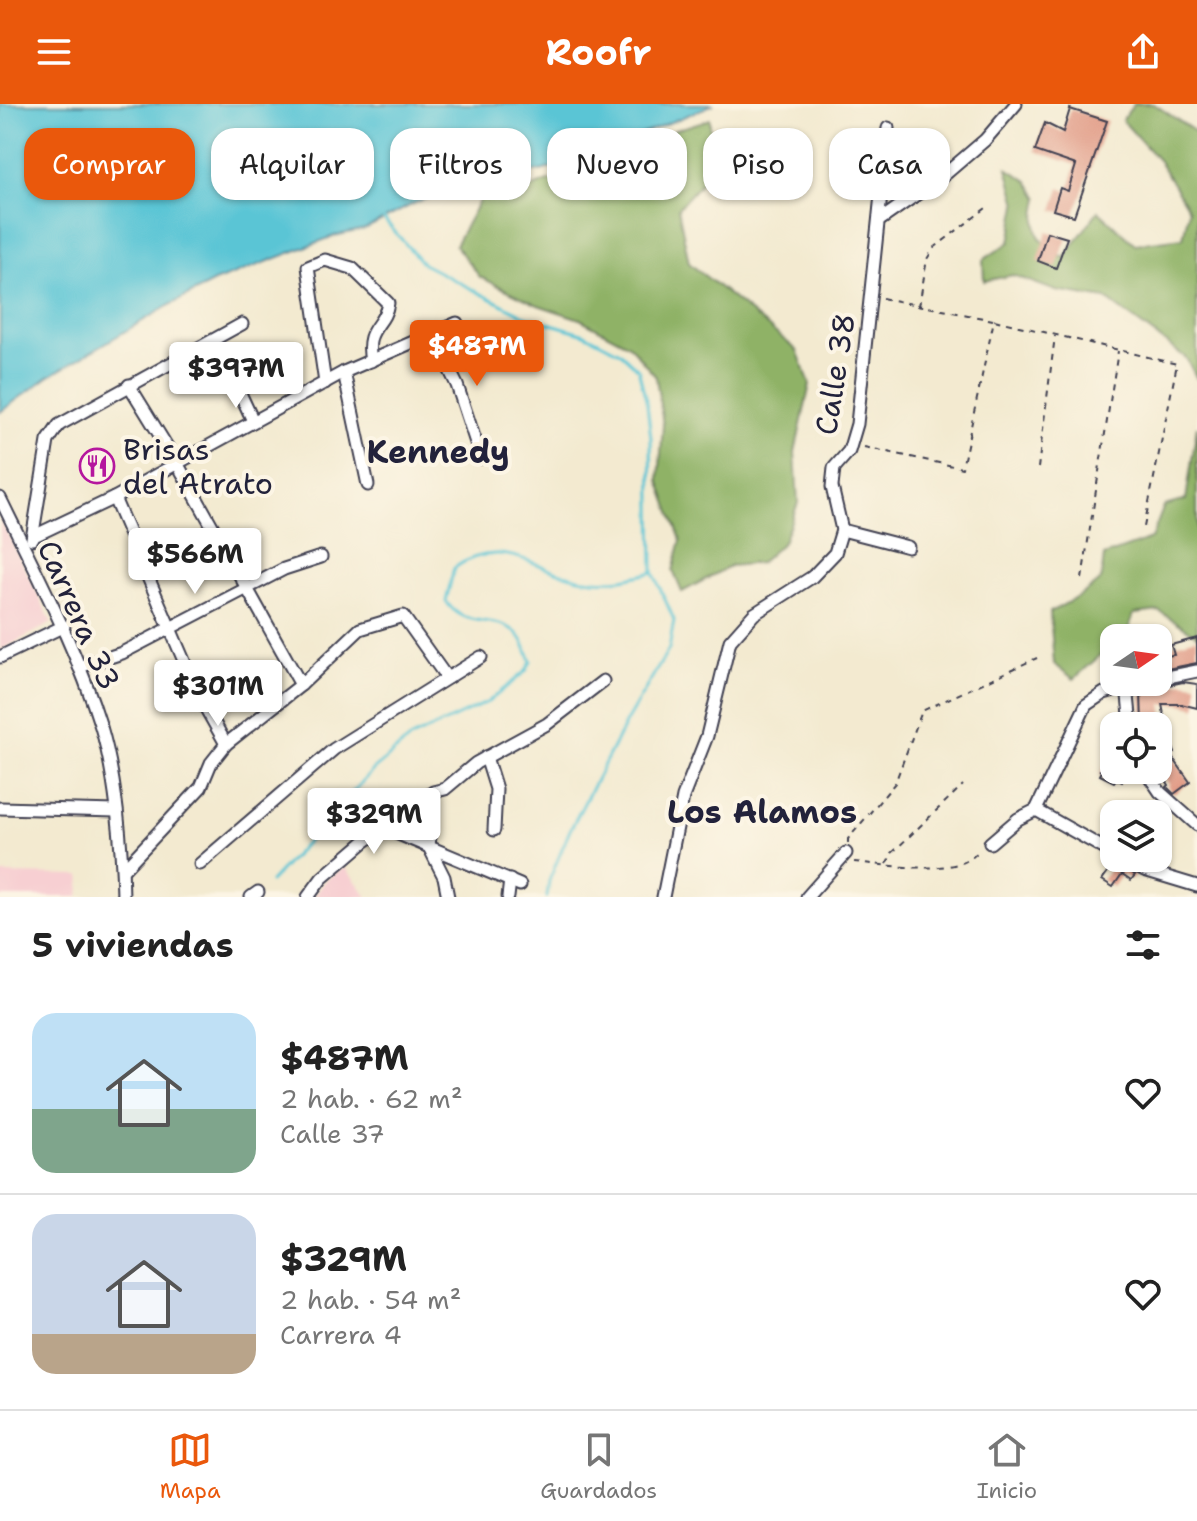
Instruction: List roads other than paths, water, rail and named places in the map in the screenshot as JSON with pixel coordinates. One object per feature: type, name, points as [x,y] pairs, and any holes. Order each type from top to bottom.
[{"type":"street","points":[[880,220],[943,176],[985,140],[1016,104]]},
{"type":"street","name":"Calle 38","points":[[842,530],[832,487],[834,468],[849,451],[857,424],[882,200]]},
{"type":"street","points":[[325,383],[308,267],[325,260],[352,268],[388,303],[388,308],[371,332],[368,347],[371,361]]},
{"type":"street","points":[[34,536],[114,498],[344,372],[457,323]]},
{"type":"street","points":[[25,550],[34,536],[48,441],[59,425],[242,324]]},
{"type":"street","points":[[432,334],[457,385],[481,458]]},
{"type":"street","points":[[225,361],[253,421]]},
{"type":"street","points":[[344,372],[368,485]]},
{"type":"street","points":[[129,385],[177,463],[301,685]]},
{"type":"street","name":"Carrera 33","points":[[0,498],[64,626],[102,728],[112,775],[123,870],[123,897]]},
{"type":"street","points":[[114,498],[200,698],[226,744]]},
{"type":"street","points":[[663,897],[683,797],[707,736],[730,641],[754,614],[812,577],[835,553],[842,530],[908,547]]},
{"type":"street","points":[[79,667],[122,653],[284,569],[321,557]]},
{"type":"street","points":[[123,870],[201,787],[211,763],[226,744],[301,685],[360,629],[403,616],[447,678]]},
{"type":"street","points":[[0,657],[64,626]]},
{"type":"street","points":[[200,864],[334,749],[481,657]]},
{"type":"street","points":[[1172,676],[1197,671]]},
{"type":"street","points":[[308,897],[322,878],[433,792],[445,789],[486,757],[547,724],[603,681]]},
{"type":"street","points":[[990,843],[1018,819],[1036,810],[1086,705],[1100,696]]},
{"type":"street","points":[[486,757],[496,789],[494,830]]},
{"type":"street","points":[[1155,784],[1197,825]]},
{"type":"street","points":[[425,800],[431,824],[429,847],[444,877],[448,897]]},
{"type":"street","points":[[0,808],[116,811]]},
{"type":"street","points":[[1036,810],[1100,846]]},
{"type":"street","points":[[384,828],[515,882],[508,897]]},
{"type":"street","points":[[807,897],[846,853]]},
{"type":"street","points":[[1151,872],[1197,886]]},
{"type":"water","points":[[0,104],[714,104],[657,128],[547,128],[547,169],[531,173],[531,128],[390,128],[390,200],[423,200],[365,229],[334,236],[214,282],[48,377],[0,412]]},
{"type":"waterway","points":[[382,217],[423,264],[525,316],[585,334],[620,352],[638,369],[647,404],[651,438],[653,572],[674,620],[669,649],[627,720],[569,832],[549,881],[547,897]]},
{"type":"waterway","points":[[270,882],[374,769],[411,738],[488,702],[526,671],[531,661],[522,640],[512,630],[504,625],[463,616],[446,601],[454,568],[471,558],[504,554],[585,579],[619,579],[653,572]]},
{"type":"place","name":"Brisas del Atrato","points":[[97,466]]},
{"type":"district","name":"Kennedy","points":[[438,451]]},
{"type":"district","name":"Los Alamos","points":[[762,811]]}]
